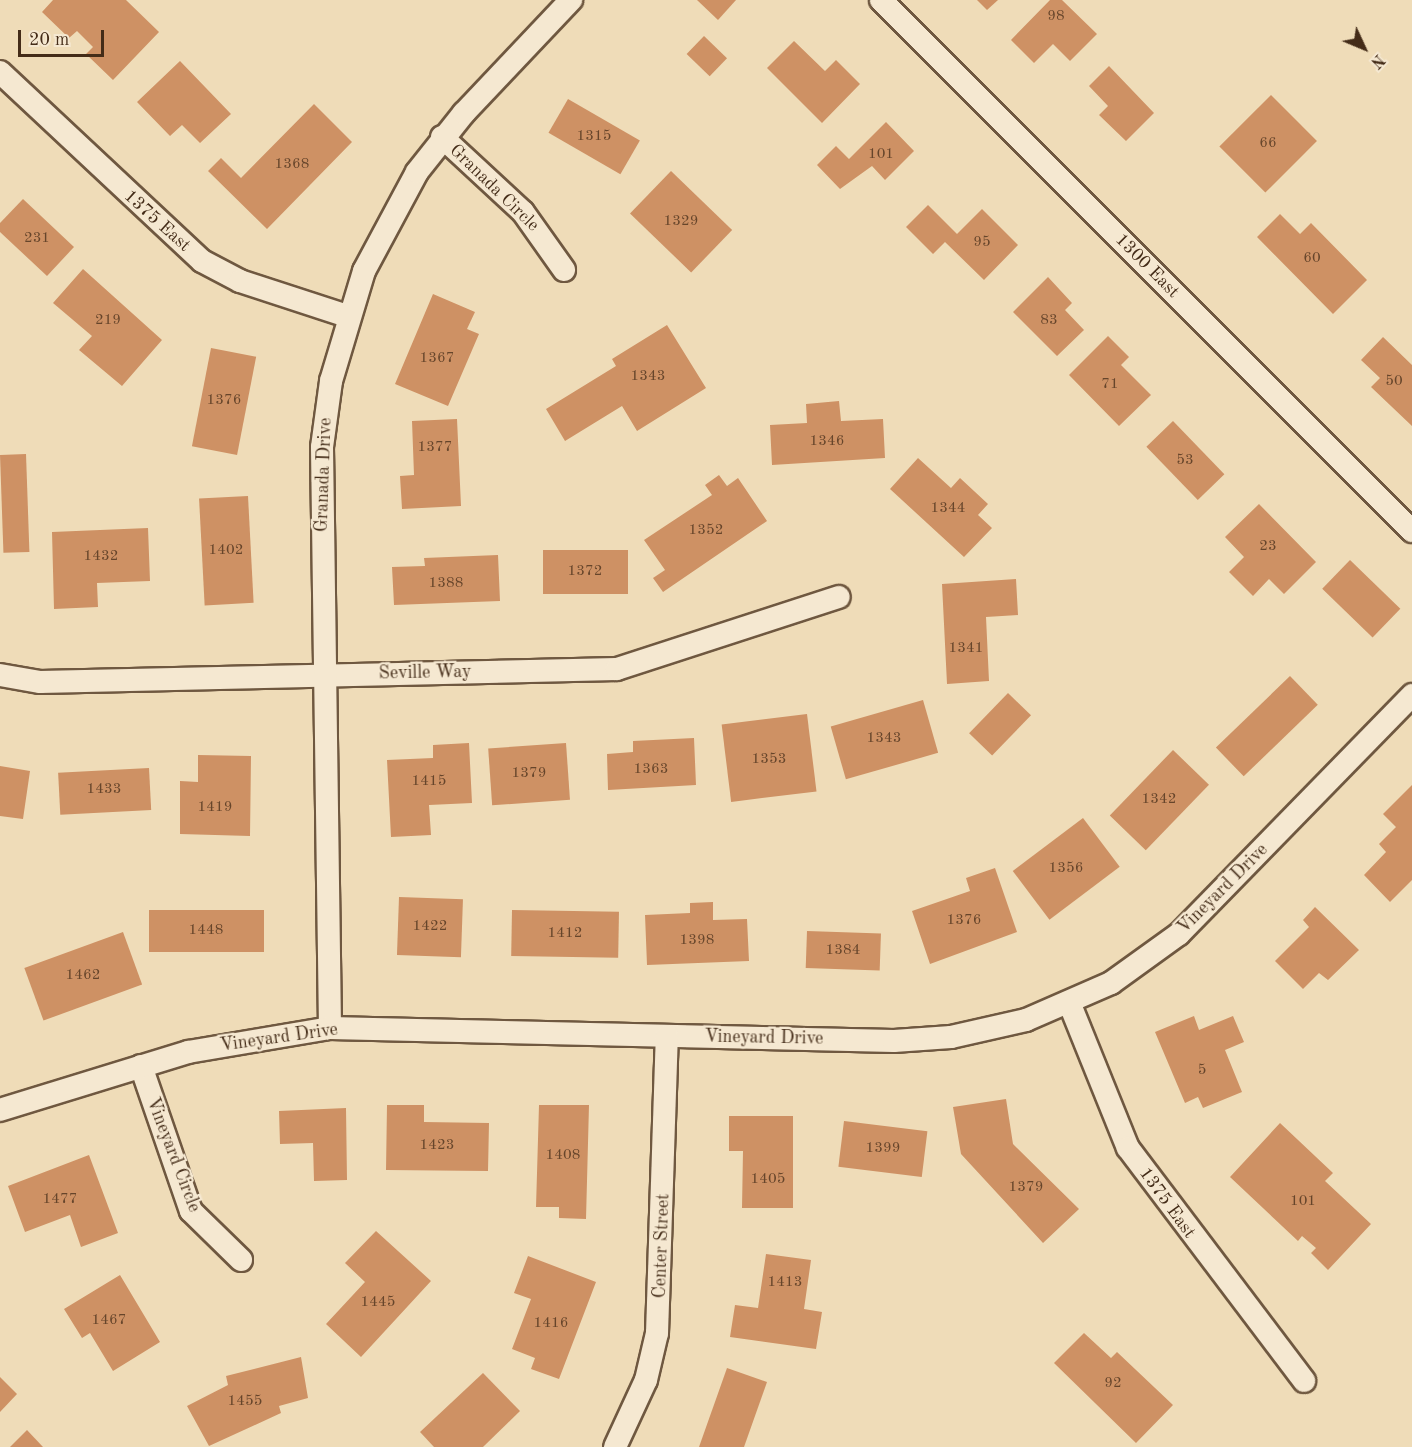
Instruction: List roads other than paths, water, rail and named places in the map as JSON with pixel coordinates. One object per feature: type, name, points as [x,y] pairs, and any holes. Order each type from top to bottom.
[{"type":"street","name":"Granada Drive","points":[[330,1028],[323,674],[322,447],[347,316],[378,239],[442,137],[570,0]]},
{"type":"street","name":"1300 East","points":[[881,0],[1412,531]]},
{"type":"street","name":"1375 East","points":[[0,72],[202,261],[240,281],[347,316]]},
{"type":"street","name":"Granada Circle","points":[[442,137],[523,213],[564,270]]},
{"type":"street","name":"Seville Way","points":[[0,675],[40,682],[617,669],[839,597]]},
{"type":"street","name":"Vineyard Drive","points":[[0,1110],[141,1066],[235,1042],[330,1028],[922,1040],[981,1032],[1069,1002],[1111,983],[1179,934],[1412,695]]},
{"type":"street","name":"1375 East","points":[[1069,1002],[1128,1149],[1304,1381]]},
{"type":"street","name":"Center Street","points":[[615,1447],[646,1380],[657,1333],[667,1036]]},
{"type":"street","name":"Vineyard Circle","points":[[141,1066],[191,1211],[241,1260]]}]
